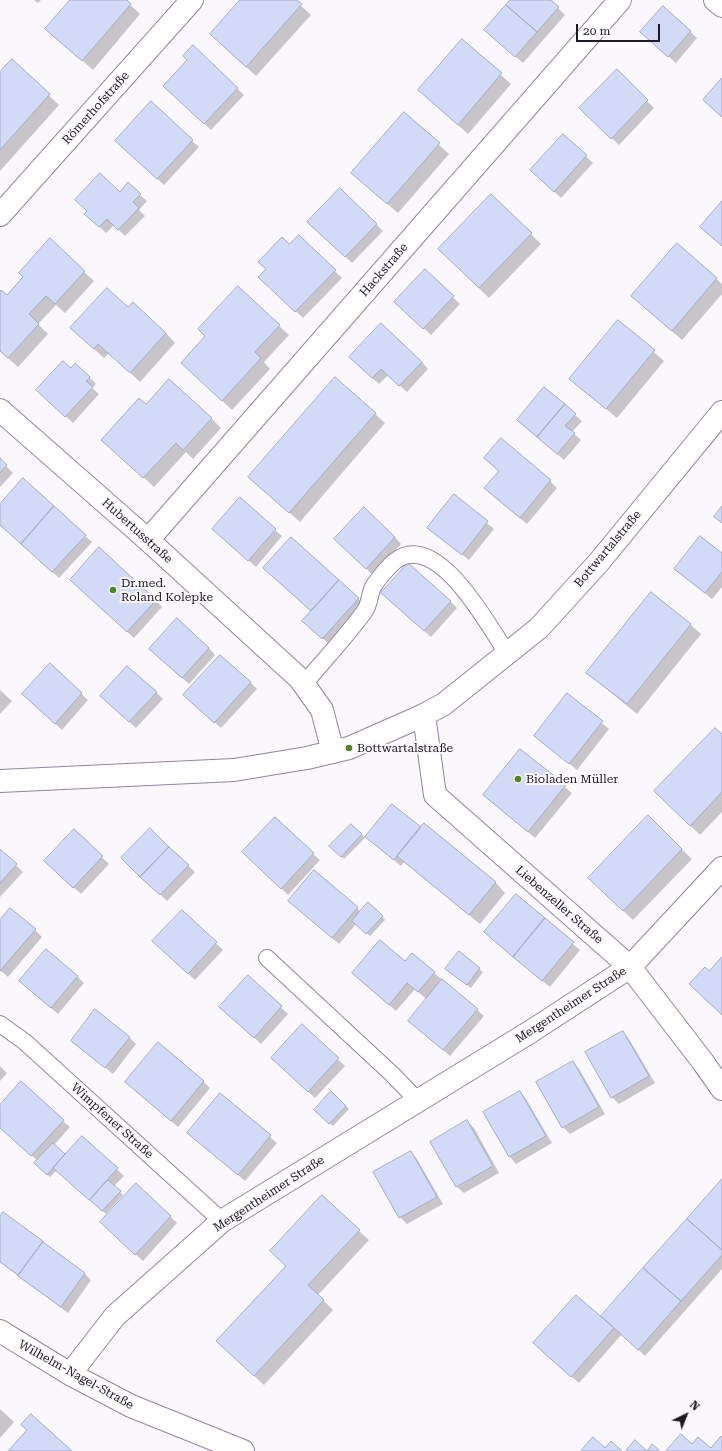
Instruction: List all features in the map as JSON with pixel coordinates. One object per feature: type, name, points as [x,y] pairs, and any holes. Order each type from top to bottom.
[{"type":"street","name":"Römerhofstraße","points":[[0,215],[192,0]]},
{"type":"street","name":"Hackstraße","points":[[148,540],[620,0]]},
{"type":"street","points":[[716,0],[722,6]]},
{"type":"street","name":"Hubertusstraße","points":[[0,410],[148,540],[300,679],[322,710],[333,752]]},
{"type":"street","name":"Bottwartalstraße","points":[[0,781],[234,770],[349,748],[424,715],[444,704],[539,628],[599,562],[722,412]]},
{"type":"street","name":"Liebenzeller Straße","points":[[424,715],[435,795],[630,967],[704,1062],[722,1089]]},
{"type":"street","name":"Mergentheimer Straße","points":[[70,1374],[114,1316],[222,1221],[530,1032],[630,967],[722,868]]},
{"type":"street","name":"Wilhelm-Nagel-Straße","points":[[0,1332],[70,1374],[131,1406],[243,1451]]},
{"type":"lane","points":[[304,684],[366,611],[373,587],[394,562],[406,555],[418,555],[442,566],[462,587],[507,653]]},
{"type":"lane","points":[[267,958],[393,1075],[418,1101]]},
{"type":"lane","name":"Wimpfener Straße","points":[[0,1024],[25,1042],[222,1221]]},
{"type":"building","points":[[70,0],[127,0],[131,4],[82,61],[45,29]]},
{"type":"building","points":[[240,0],[297,0],[302,4],[246,67],[210,34]]},
{"type":"building","points":[[510,0],[551,0],[559,7],[537,32],[506,5]]},
{"type":"building","points":[[506,5],[537,32],[515,57],[484,30]]},
{"type":"building","points":[[663,6],[691,31],[668,57],[640,32]]},
{"type":"building","points":[[462,39],[502,73],[458,125],[418,90]]},
{"type":"building","points":[[193,45],[238,88],[204,124],[163,86],[187,60],[183,56]]},
{"type":"building","points":[[12,59],[50,94],[0,150],[0,72]]},
{"type":"building","points":[[617,69],[648,100],[611,139],[579,108]]},
{"type":"building","points":[[722,78],[722,117],[703,100]]},
{"type":"building","points":[[151,101],[193,140],[157,179],[115,141]]},
{"type":"building","points":[[404,112],[440,143],[387,204],[351,173]]},
{"type":"building","points":[[563,134],[587,155],[554,192],[530,170]]},
{"type":"building","points":[[100,173],[120,192],[128,182],[141,194],[133,202],[139,208],[118,230],[107,219],[99,227],[84,214],[87,211],[75,200]]},
{"type":"building","points":[[340,188],[377,224],[345,257],[307,222]]},
{"type":"building","points":[[491,194],[532,233],[479,288],[438,249]]},
{"type":"building","points":[[722,201],[722,246],[700,227]]},
{"type":"building","points":[[299,235],[336,270],[295,312],[258,277],[266,269],[258,262],[282,237],[289,244]]},
{"type":"building","points":[[50,238],[85,271],[55,304],[46,296],[29,314],[39,324],[8,358],[0,351],[0,291],[1,290],[7,295],[23,277],[19,273]]},
{"type":"building","points":[[677,243],[717,278],[672,331],[631,296]]},
{"type":"building","points":[[425,269],[454,296],[423,329],[394,302]]},
{"type":"building","points":[[238,286],[280,325],[255,352],[261,358],[222,401],[181,363],[205,336],[198,329]]},
{"type":"building","points":[[107,288],[128,307],[133,302],[166,333],[130,373],[98,344],[94,349],[70,328]]},
{"type":"building","points":[[618,320],[655,350],[606,409],[569,379]]},
{"type":"building","points":[[381,323],[422,362],[399,386],[381,369],[372,378],[349,357]]},
{"type":"building","points":[[63,361],[71,368],[75,363],[90,377],[86,381],[93,387],[65,417],[36,390]]},
{"type":"building","points":[[335,377],[376,413],[289,513],[248,477]]},
{"type":"building","points":[[169,379],[212,418],[183,450],[176,443],[143,478],[101,440],[139,398],[146,404]]},
{"type":"building","points":[[544,387],[565,404],[537,437],[517,420]]},
{"type":"building","points":[[565,404],[576,414],[565,426],[575,433],[557,454],[537,437]]},
{"type":"building","points":[[501,438],[551,480],[520,518],[484,488],[499,471],[484,458]]},
{"type":"building","points":[[0,458],[7,465],[0,473]]},
{"type":"building","points":[[23,478],[54,506],[21,544],[0,525],[0,504]]},
{"type":"building","points":[[454,494],[488,521],[462,555],[427,528]]},
{"type":"building","points":[[240,497],[276,529],[248,561],[212,529]]},
{"type":"building","points":[[54,506],[86,535],[52,572],[21,544]]},
{"type":"building","points":[[722,506],[722,523],[714,517]]},
{"type":"building","points":[[364,507],[395,537],[366,569],[334,539]]},
{"type":"building","points":[[700,536],[722,553],[722,572],[705,593],[674,569]]},
{"type":"building","points":[[291,537],[339,580],[311,611],[263,568]]},
{"type":"building","name":"Dr.med. Roland Kolepke","points":[[99,547],[156,600],[127,632],[70,580]]},
{"type":"building","points":[[408,563],[451,601],[424,631],[381,593]]},
{"type":"building","points":[[339,580],[359,598],[322,639],[302,621]]},
{"type":"building","points":[[651,592],[691,624],[627,704],[586,673]]},
{"type":"building","points":[[177,618],[209,648],[182,678],[149,649]]},
{"type":"building","points":[[220,655],[251,682],[214,723],[183,695]]},
{"type":"building","points":[[50,663],[82,693],[55,724],[22,694]]},
{"type":"building","points":[[127,666],[157,692],[129,722],[100,696]]},
{"type":"building","points":[[567,693],[603,721],[569,764],[534,736]]},
{"type":"building","points":[[715,728],[722,734],[722,792],[690,826],[654,791]]},
{"type":"building","points":[[520,749],[566,785],[528,832],[483,795]]},
{"type":"building","points":[[392,804],[421,827],[394,860],[365,837]]},
{"type":"building","points":[[648,815],[682,849],[623,911],[588,878]]},
{"type":"building","points":[[275,817],[314,853],[281,889],[242,852]]},
{"type":"building","points":[[424,823],[496,882],[469,915],[397,856]]},
{"type":"building","points":[[351,824],[362,834],[341,857],[329,846]]},
{"type":"building","points":[[150,828],[169,847],[140,877],[121,858]]},
{"type":"building","points":[[74,829],[103,856],[73,888],[44,861]]},
{"type":"building","points":[[169,847],[189,865],[160,895],[140,877]]},
{"type":"building","points":[[0,849],[17,864],[0,883]]},
{"type":"building","points":[[314,870],[358,907],[332,938],[288,901]]},
{"type":"building","points":[[516,894],[545,918],[513,957],[484,932]]},
{"type":"building","points":[[368,902],[383,916],[366,934],[352,921]]},
{"type":"building","points":[[10,908],[36,929],[0,971],[0,920]]},
{"type":"building","points":[[182,910],[217,942],[188,974],[152,941]]},
{"type":"building","points":[[545,918],[574,942],[542,981],[513,957]]},
{"type":"building","points":[[380,940],[405,961],[412,953],[435,972],[418,992],[407,983],[389,1005],[352,973]]},
{"type":"building","points":[[46,949],[78,976],[51,1008],[19,981]]},
{"type":"building","points":[[459,951],[480,968],[467,985],[445,969]]},
{"type":"building","points":[[722,957],[722,1015],[689,984],[705,967],[709,971]]},
{"type":"building","points":[[248,975],[282,1006],[254,1038],[219,1007]]},
{"type":"building","points":[[442,979],[478,1009],[443,1050],[408,1021]]},
{"type":"building","points":[[95,1009],[130,1037],[105,1068],[71,1041]]},
{"type":"building","points":[[302,1024],[339,1058],[308,1092],[271,1058]]},
{"type":"building","points":[[623,1031],[649,1076],[611,1098],[585,1052]]},
{"type":"building","points":[[158,1042],[204,1081],[171,1121],[125,1082]]},
{"type":"building","points":[[573,1061],[599,1107],[562,1128],[536,1082]]},
{"type":"building","points":[[21,1081],[64,1120],[31,1156],[0,1128],[0,1105]]},
{"type":"building","points":[[331,1091],[346,1106],[329,1124],[314,1110]]},
{"type":"building","points":[[520,1091],[546,1136],[509,1157],[483,1112]]},
{"type":"building","points":[[220,1093],[271,1135],[238,1175],[187,1133]]},
{"type":"building","points":[[467,1120],[493,1166],[456,1187],[430,1142]]},
{"type":"building","points":[[82,1136],[118,1168],[89,1200],[53,1168]]},
{"type":"building","points":[[53,1143],[65,1154],[47,1175],[34,1163]]},
{"type":"building","points":[[411,1151],[437,1197],[399,1218],[373,1172]]},
{"type":"building","points":[[722,1179],[722,1250],[687,1219]]},
{"type":"building","points":[[108,1180],[121,1191],[102,1211],[90,1200]]},
{"type":"building","points":[[136,1183],[171,1216],[135,1255],[100,1222]]},
{"type":"building","points":[[322,1195],[360,1230],[308,1285],[324,1300],[254,1376],[216,1341],[286,1266],[270,1251]]},
{"type":"building","points":[[3,1212],[43,1241],[18,1275],[0,1262],[0,1217]]},
{"type":"building","points":[[687,1219],[722,1250],[722,1255],[681,1301],[643,1268]]},
{"type":"building","points":[[43,1242],[85,1273],[61,1307],[18,1276]]},
{"type":"building","points":[[643,1268],[681,1301],[638,1350],[601,1316]]},
{"type":"building","points":[[576,1295],[614,1328],[571,1377],[533,1343]]},
{"type":"building","points":[[31,1414],[72,1451],[8,1451],[27,1430],[21,1425]]},
{"type":"building","points":[[681,1434],[692,1444],[698,1437],[711,1448],[721,1436],[722,1451],[666,1451]]},
{"type":"building","points":[[593,1437],[605,1448],[611,1441],[622,1451],[581,1451]]},
{"type":"building","points":[[635,1440],[647,1451],[626,1451]]},
{"type":"building","points":[[652,1444],[660,1451],[647,1451]]},
{"type":"place","name":"Dr.med. Roland Kolepke","points":[[113,590]]},
{"type":"place","name":"Bottwartalstraße","points":[[349,748]]},
{"type":"place","name":"Bioladen Müller","points":[[518,779]]}]
